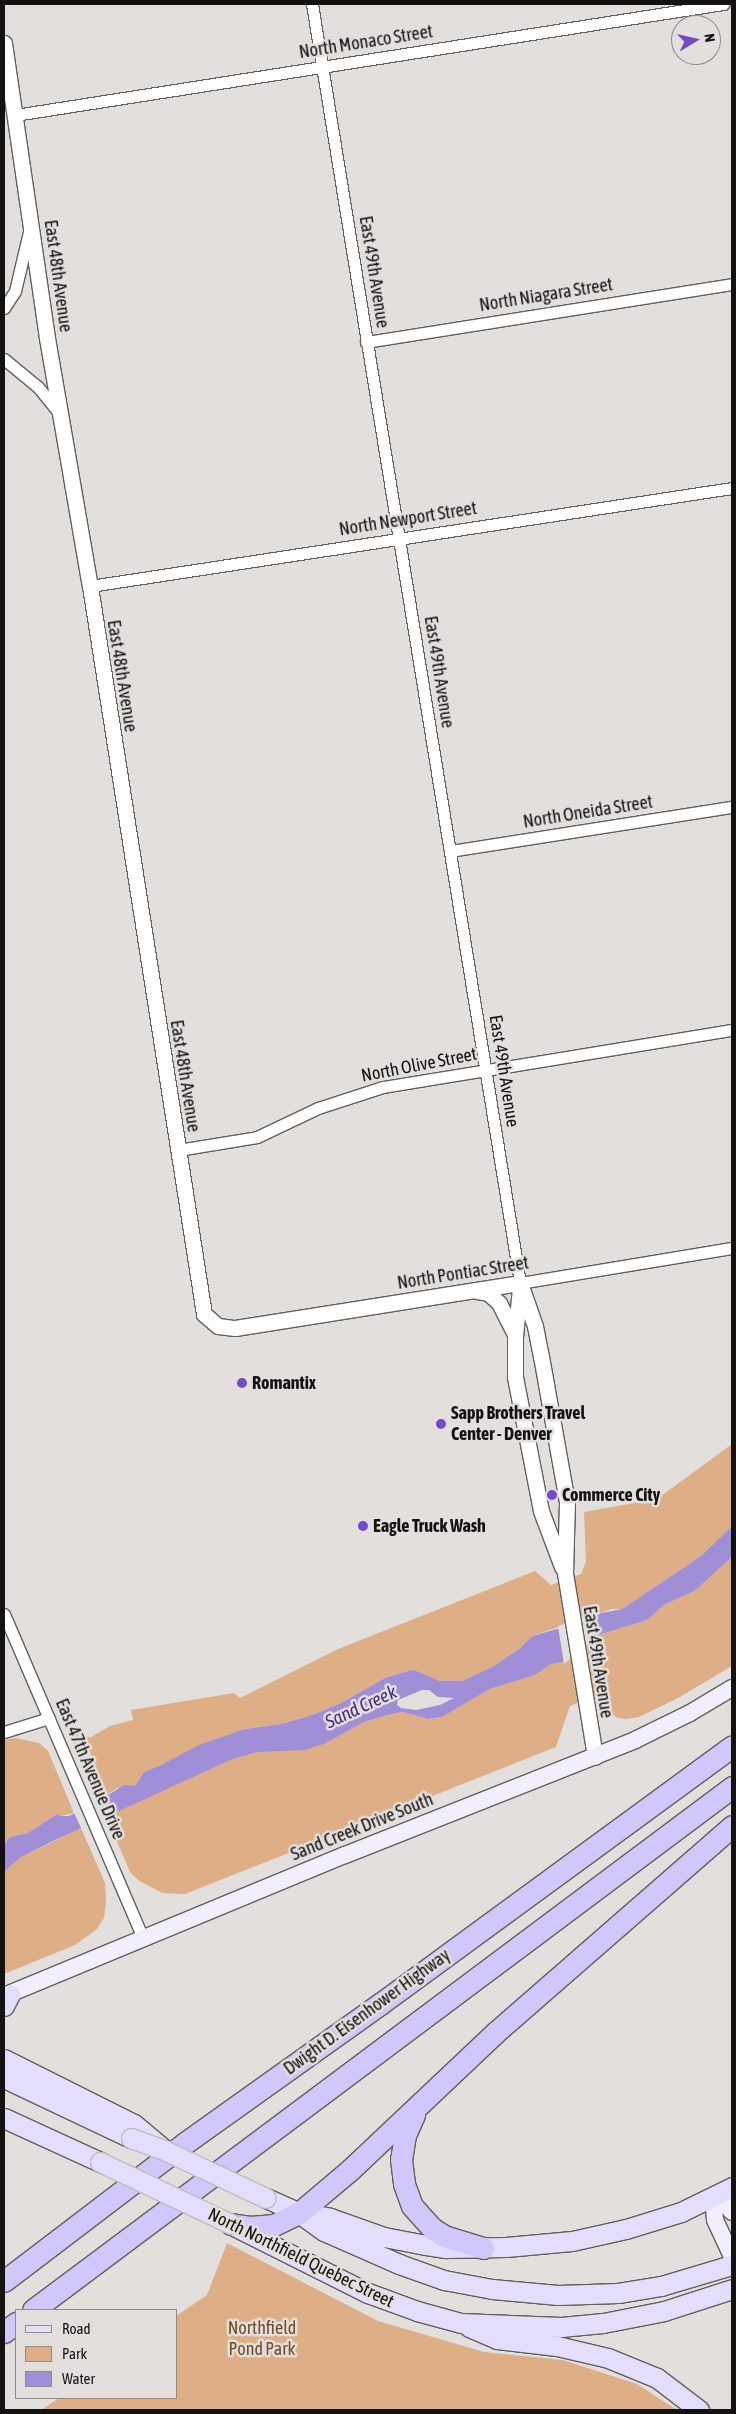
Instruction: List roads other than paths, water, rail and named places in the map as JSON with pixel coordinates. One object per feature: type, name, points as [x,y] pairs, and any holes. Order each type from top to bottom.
[{"type":"highway","name":"Dwight D. Eisenhower Highway","points":[[4,2281],[192,2138],[380,2004],[732,1746]]},
{"type":"highway","name":"Dwight D. Eisenhower Highway","points":[[33,2309],[732,1787]]},
{"type":"highway","points":[[231,2224],[263,2227],[274,2225],[299,2213],[351,2169],[510,2020],[732,1826]]},
{"type":"highway","points":[[419,2106],[405,2135],[401,2157],[402,2174],[409,2198],[421,2218],[433,2229],[455,2240],[483,2248]]},
{"type":"highway","points":[[4,2332],[15,2323]]},
{"type":"main road","name":"Sand Creek Drive South","points":[[6,1998],[143,1938],[354,1851],[595,1757],[662,1728],[732,1688]]},
{"type":"main road","points":[[4,2059],[134,2124],[136,2134]]},
{"type":"main road","name":"North Northfield Quebec Street","points":[[4,2078],[136,2134],[166,2151],[299,2213],[324,2231],[415,2270],[444,2280],[514,2292],[581,2296],[618,2293],[676,2282],[732,2265]]},
{"type":"main road","name":"North Northfield Quebec Street","points":[[4,2118],[231,2224],[368,2293],[417,2311],[461,2323],[561,2327],[603,2323],[664,2311],[732,2289]]},
{"type":"main road","points":[[299,2213],[330,2218],[376,2234],[408,2242],[446,2248],[550,2244],[598,2236],[657,2220],[713,2197],[732,2186]]},
{"type":"main road","points":[[713,2197],[722,2201],[732,2212]]},
{"type":"main road","points":[[713,2197],[713,2213],[732,2256]]},
{"type":"main road","points":[[461,2323],[497,2339],[557,2346],[608,2358],[657,2378],[698,2410]]},
{"type":"street","name":"East 49th Avenue","points":[[312,4],[484,1071],[520,1283],[535,1326],[544,1366],[568,1502],[564,1573]]},
{"type":"street","name":"North Monaco Street","points":[[15,115],[723,4]]},
{"type":"street","name":"East 48th Avenue","points":[[4,43],[60,414],[90,586],[204,1314]]},
{"type":"street","points":[[4,308],[16,291],[31,220]]},
{"type":"street","name":"North Niagara Street","points":[[366,342],[732,284]]},
{"type":"street","points":[[4,359],[38,387],[60,414]]},
{"type":"street","name":"North Newport Street","points":[[90,586],[732,488]]},
{"type":"street","name":"North Oneida Street","points":[[450,851],[732,807]]},
{"type":"street","name":"North Olive Street","points":[[178,1150],[257,1137],[318,1108],[363,1092],[732,1030]]},
{"type":"street","name":"North Pontiac Street","points":[[204,1314],[218,1326],[235,1328],[732,1248]]},
{"type":"street","name":"East 49th Avenue","points":[[520,1283],[515,1336],[515,1377],[541,1511],[564,1573],[595,1757]]},
{"type":"street","points":[[473,1290],[488,1293],[499,1303],[515,1336]]},
{"type":"street","name":"East 47th Avenue Drive","points":[[4,1614],[143,1938]]},
{"type":"street","points":[[4,1732],[49,1718]]},
{"type":"water","name":"Sand Creek","points":[[732,1526],[732,1557],[696,1590],[664,1605],[647,1620],[592,1637],[563,1662],[551,1664],[535,1675],[490,1689],[442,1717],[428,1719],[403,1712],[387,1715],[364,1722],[326,1743],[305,1750],[258,1752],[233,1759],[53,1841],[21,1857],[4,1872],[4,1844],[10,1837],[28,1833],[57,1814],[69,1816],[99,1801],[124,1785],[135,1786],[144,1772],[199,1745],[245,1729],[282,1724],[315,1714],[341,1703],[385,1678],[408,1671],[414,1670],[440,1681],[462,1681],[494,1666],[519,1649],[532,1636],[597,1614],[622,1609],[701,1556]],"holes":[[[422,1690],[429,1690],[438,1697],[454,1698],[440,1705],[416,1710],[401,1708],[397,1705],[398,1700]]]},
{"type":"place","name":"Romantix","points":[[242,1383]]},
{"type":"place","name":"Sapp Brothers Travel Center - Denver","points":[[441,1424]]},
{"type":"place","name":"Commerce City","points":[[552,1495]]},
{"type":"place","name":"Eagle Truck Wash","points":[[363,1526]]},
{"type":"park label","name":"Northfield Pond Park","points":[[262,2339]]}]
